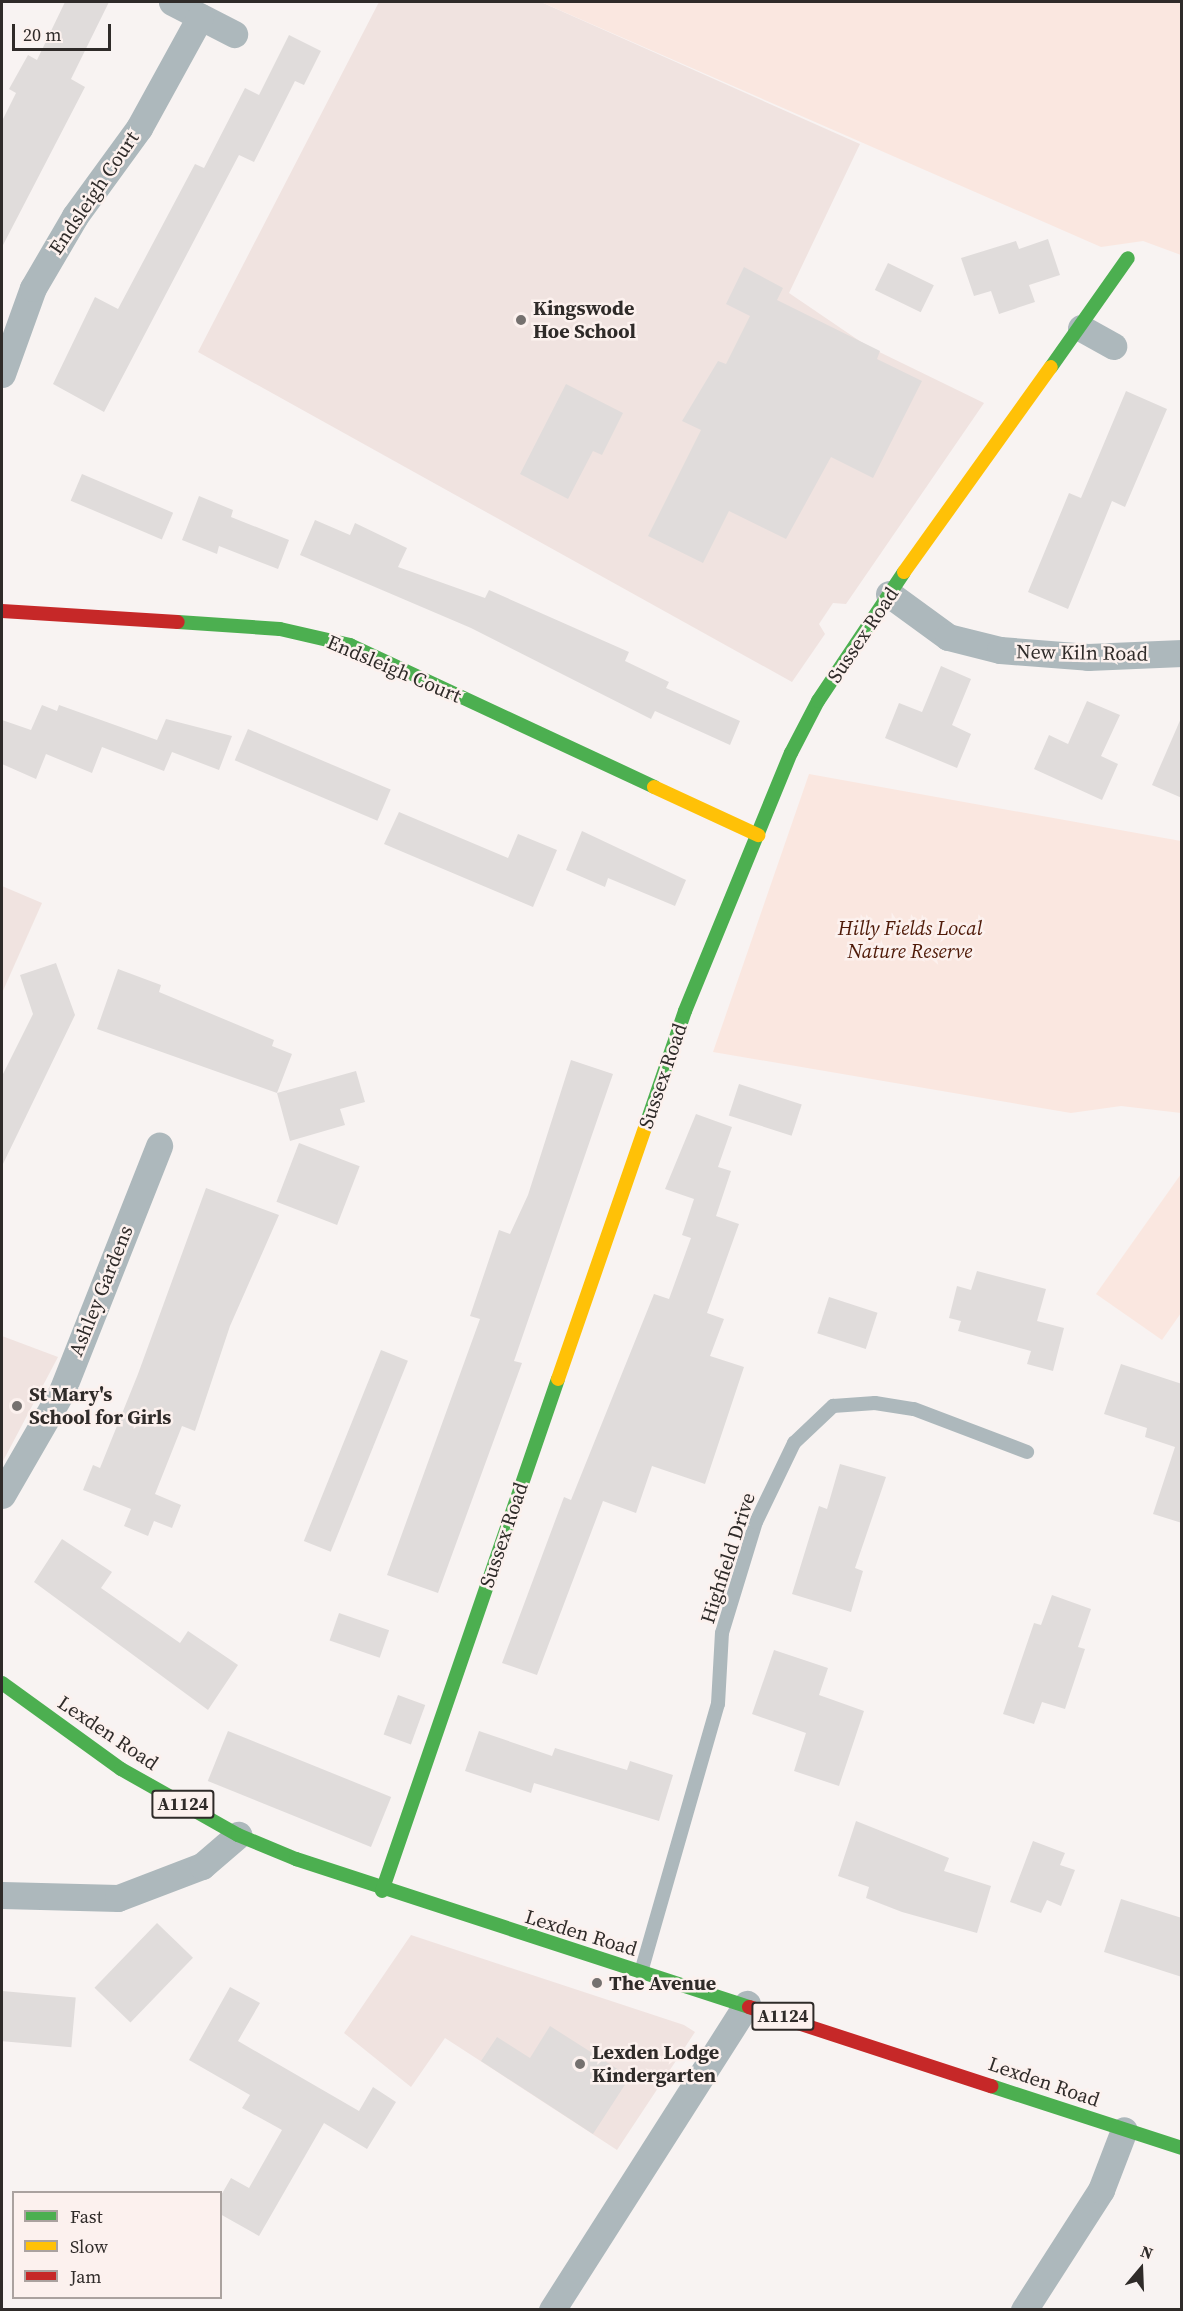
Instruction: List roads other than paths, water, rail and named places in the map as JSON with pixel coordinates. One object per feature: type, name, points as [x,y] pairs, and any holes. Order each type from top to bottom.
[{"type":"street","points":[[172,2],[234,34]]},
{"type":"street","name":"Endsleigh Court","points":[[2,374],[33,288],[75,216],[139,128],[200,17]]},
{"type":"street","name":"Sussex Road","points":[[382,1891],[685,1011],[758,835],[818,701],[890,594],[1081,328],[1128,258]]},
{"type":"street","points":[[1081,328],[1113,346]]},
{"type":"street","name":"New Kiln Road","points":[[890,594],[948,637],[1000,650],[1088,657],[1182,653]]},
{"type":"street","name":"Endsleigh Court","points":[[2,611],[280,630],[338,642],[758,835]]},
{"type":"street","name":"Ashley Gardens","points":[[2,1495],[62,1391],[159,1146]]},
{"type":"street","name":"Lexden Road","points":[[2,1683],[121,1769],[238,1835],[382,1891],[747,2004],[1182,2148]]},
{"type":"street","points":[[2,1895],[118,1898],[202,1866],[238,1835]]},
{"type":"street","points":[[552,2310],[747,2004]]},
{"type":"street","points":[[1024,2310],[1101,2190],[1124,2130]]},
{"type":"lane","name":"Highfield Drive","points":[[641,1972],[718,1704],[722,1633],[756,1522],[794,1443],[833,1406],[875,1403],[914,1409],[1027,1452]]},
{"type":"place","name":"Kingswode Hoe School","points":[[521,320]]},
{"type":"place","name":"St Mary's School for Girls","points":[[17,1406]]},
{"type":"place","name":"The Avenue","points":[[597,1983]]},
{"type":"place","name":"Lexden Lodge Kindergarten","points":[[580,2064]]},
{"type":"park label","name":"Hilly Fields Local Nature Reserve","points":[[910,940]]}]
